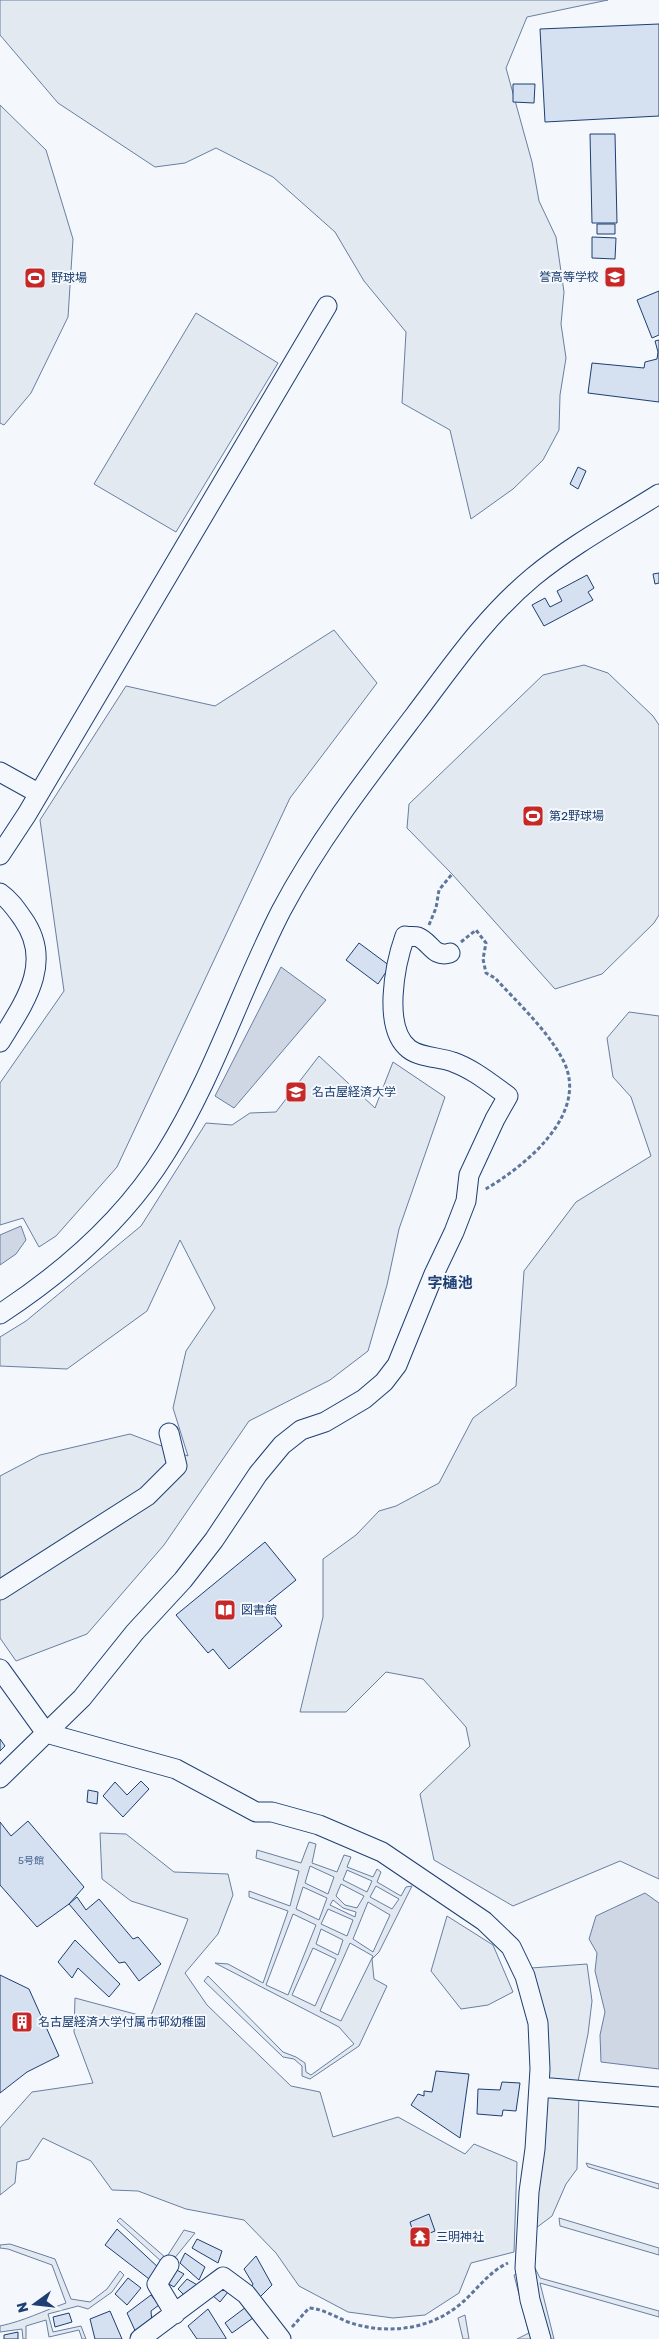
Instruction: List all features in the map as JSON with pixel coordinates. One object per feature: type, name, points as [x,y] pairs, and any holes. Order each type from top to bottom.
[{"type":"street","points":[[0,855],[327,306]]},
{"type":"street","points":[[0,1314],[45,1283],[78,1256],[112,1223],[165,1155],[213,1063],[280,913],[318,847],[341,812],[478,631],[505,603],[561,555],[659,494]]},
{"type":"street","points":[[0,772],[38,793]]},
{"type":"street","points":[[0,893],[8,898],[29,927],[34,945],[36,966],[30,989],[0,1042]]},
{"type":"street","points":[[0,1778],[82,1698],[135,1632],[184,1580],[214,1540],[258,1474],[282,1445],[301,1430],[325,1422],[364,1399],[384,1382],[397,1366],[466,1201],[469,1175],[508,1096],[453,1062],[429,1057],[409,1049],[397,1033],[393,1010],[402,945],[405,936],[419,938],[433,951],[443,955],[450,953]]},
{"type":"street","points":[[0,1590],[147,1496],[177,1466],[169,1433]]},
{"type":"street","points":[[0,1669],[46,1733],[176,1769],[256,1812],[272,1812],[319,1825],[382,1852],[477,1916],[511,1947],[525,1976],[538,2023],[539,2087],[535,2149],[528,2192],[525,2268],[530,2300],[541,2339]]},
{"type":"street","points":[[539,2087],[659,2097]]},
{"type":"street","points":[[169,2265],[157,2284],[175,2314]]},
{"type":"street","points":[[140,2339],[223,2277],[246,2294],[284,2336]]},
{"type":"path","points":[[419,938],[430,924],[436,908],[439,890],[452,874]]},
{"type":"path","points":[[450,953],[466,936],[476,930],[486,944],[483,959],[486,973],[495,978],[553,1043],[564,1062],[569,1092],[568,1103],[561,1118],[537,1151],[507,1176],[466,1201]]},
{"type":"path","points":[[284,2336],[309,2308],[322,2309],[348,2322],[387,2329],[412,2328],[433,2321],[453,2310],[488,2274],[525,2255]]},
{"type":"shaded area","points":[[0,0],[608,0],[527,17],[506,68],[532,162],[539,201],[556,237],[564,292],[561,324],[566,358],[560,395],[559,430],[543,460],[513,489],[471,519],[450,430],[402,403],[406,332],[364,281],[335,232],[273,177],[216,148],[185,163],[155,167],[58,103],[0,35]]},
{"type":"shaded area","name":"野球場","points":[[0,105],[46,150],[73,239],[68,317],[31,393],[4,425],[0,423]]},
{"type":"shaded area","points":[[196,313],[278,363],[176,532],[94,484]]},
{"type":"shaded area","points":[[334,630],[377,683],[290,798],[117,1167],[56,1236],[39,1247],[23,1218],[0,1225],[0,1083],[64,991],[40,820],[126,686],[215,706]]},
{"type":"shaded area","name":"第2野球場","points":[[584,665],[608,673],[653,716],[659,725],[659,915],[654,923],[602,974],[555,989],[452,874],[407,828],[409,804],[543,675]]},
{"type":"shaded area","points":[[281,967],[326,1000],[234,1108],[215,1096]]},
{"type":"shaded area","points":[[629,1012],[659,1016],[659,1879],[620,1861],[513,1906],[434,1860],[420,1794],[470,1746],[466,1727],[423,1679],[386,1672],[346,1712],[300,1712],[323,1617],[323,1559],[356,1535],[379,1511],[396,1506],[439,1483],[473,1418],[516,1386],[524,1271],[576,1202],[651,1156],[631,1097],[613,1077],[607,1038]]},
{"type":"shaded area","points":[[319,1056],[375,1108],[393,1062],[445,1097],[399,1229],[387,1285],[368,1351],[330,1380],[249,1421],[164,1545],[87,1634],[16,1661],[0,1638],[0,1476],[40,1455],[130,1434],[188,1456],[173,1408],[186,1351],[215,1308],[180,1240],[147,1311],[67,1369],[0,1366],[0,1337],[26,1321],[141,1226],[206,1123],[232,1125],[250,1113],[276,1112]]},
{"type":"shaded area","points":[[21,1226],[26,1240],[16,1254],[0,1265],[0,1235]]},
{"type":"shaded area","points":[[100,1833],[126,1834],[174,1872],[228,1874],[233,1895],[218,1934],[185,1973],[207,2005],[291,2086],[320,2092],[333,2137],[398,2117],[465,2154],[474,2144],[517,2162],[514,2252],[471,2263],[459,2293],[425,2315],[393,2318],[348,2312],[299,2286],[276,2253],[244,2220],[186,2209],[138,2191],[112,2190],[91,2161],[43,2138],[29,2159],[17,2162],[15,2183],[0,2195],[0,2128],[32,2092],[93,2083],[74,2032],[75,1998],[150,2018],[188,1919],[131,1901],[102,1879]]},
{"type":"shaded area","points":[[309,1842],[316,1844],[312,1863],[337,1872],[344,1855],[351,1857],[347,1867],[373,1877],[377,1869],[381,1872],[377,1882],[401,1896],[406,1887],[412,1886],[379,1952],[372,1959],[374,1979],[387,1986],[359,2046],[310,2079],[302,2076],[302,2066],[294,2059],[283,2057],[204,1981],[208,1976],[283,2052],[305,2063],[306,2072],[311,2075],[354,2044],[339,2027],[215,1963],[228,1964],[263,1983],[288,1911],[249,1897],[249,1891],[290,1906],[299,1871],[256,1858],[257,1850],[301,1863]],"holes":[[[310,1866],[334,1877],[328,1894],[305,1883]],[[347,1870],[372,1881],[367,1892],[343,1880]],[[341,1884],[364,1896],[357,1908],[345,1905],[336,1896]],[[376,1886],[399,1899],[392,1909],[370,1897]],[[303,1887],[327,1898],[319,1920],[296,1909]],[[333,1900],[343,1908],[356,1912],[355,1917],[330,1905]],[[368,1902],[390,1915],[373,1952],[353,1939]],[[328,1909],[353,1920],[347,1936],[321,1924]],[[293,1914],[316,1925],[288,1995],[266,1985]],[[321,1929],[343,1940],[338,1955],[316,1944]],[[350,1943],[373,1956],[341,2021],[320,2011]],[[313,1948],[336,1959],[315,2006],[292,1995]]]},
{"type":"shaded area","points":[[645,1893],[659,1903],[659,2069],[601,2062],[600,2035],[605,2012],[595,1971],[597,1953],[589,1939],[596,1916]]},
{"type":"shaded area","points":[[447,1916],[493,1945],[513,1992],[488,2005],[461,2009],[431,1971]]},
{"type":"shaded area","points":[[587,1964],[592,2001],[588,2034],[576,2091],[579,2092],[577,2169],[566,2184],[552,2216],[532,2231],[533,2264],[540,2278],[659,2311],[659,2317],[540,2283],[554,2339],[517,2339],[529,2333],[514,2275],[525,2271],[535,2149],[531,1968]]},
{"type":"shaded area","points":[[586,2163],[659,2184],[659,2189],[588,2167]]},
{"type":"shaded area","points":[[120,2218],[166,2258],[184,2230],[195,2233],[169,2265],[163,2263],[117,2221]]},
{"type":"shaded area","points":[[559,2218],[659,2248],[659,2255],[560,2226]]},
{"type":"shaded area","points":[[10,2244],[55,2259],[71,2299],[90,2302],[107,2289],[120,2271],[124,2275],[112,2292],[88,2309],[78,2306],[48,2314],[53,2332],[81,2326],[86,2339],[82,2339],[79,2330],[49,2337],[46,2320],[26,2326],[26,2339],[23,2339],[22,2329],[0,2332],[0,2326],[25,2319],[66,2303],[52,2265],[8,2249],[0,2248],[0,2245]]},
{"type":"shaded area","points":[[465,2315],[469,2339],[463,2339],[458,2318]]},
{"type":"building","points":[[659,24],[659,116],[545,122],[540,29]]},
{"type":"building","points":[[513,84],[535,84],[534,103],[513,102]]},
{"type":"building","points":[[590,134],[615,134],[617,223],[592,223]]},
{"type":"building","points":[[597,224],[615,224],[615,234],[597,234]]},
{"type":"building","points":[[592,237],[616,238],[615,259],[592,258]]},
{"type":"building","points":[[659,291],[659,335],[652,338],[637,300]]},
{"type":"building","points":[[659,340],[659,402],[588,393],[592,363],[644,368],[645,362],[657,359],[658,352],[655,341]]},
{"type":"building","points":[[578,467],[586,471],[578,489],[570,484]]},
{"type":"building","points":[[659,573],[659,583],[655,584],[653,574]]},
{"type":"building","points":[[587,575],[594,588],[588,592],[593,600],[544,626],[532,605],[545,598],[550,607],[562,601],[557,591]]},
{"type":"building","points":[[359,943],[390,966],[378,984],[346,960]]},
{"type":"building","name":"図書館","points":[[265,1542],[296,1580],[265,1605],[282,1626],[229,1669],[213,1649],[208,1653],[176,1615]]},
{"type":"building","points":[[0,1739],[5,1746],[0,1751]]},
{"type":"building","points":[[141,1781],[149,1789],[123,1817],[103,1796],[115,1782],[127,1795]]},
{"type":"building","points":[[88,1790],[98,1792],[97,1804],[87,1802]]},
{"type":"building","points":[[28,1821],[84,1887],[69,1904],[37,1927],[0,1885],[0,1822],[11,1836]]},
{"type":"building","points":[[77,1897],[86,1910],[99,1899],[133,1939],[138,1937],[161,1964],[139,1981],[125,1962],[119,1963],[69,1904]]},
{"type":"building","points":[[75,1940],[120,1984],[109,1997],[78,1968],[72,1978],[58,1962]]},
{"type":"building","name":"名古屋経済大学付属市邨幼稚園","points":[[0,1975],[29,1989],[59,2056],[27,2072],[0,2093]]},
{"type":"building","points":[[436,2071],[469,2074],[460,2138],[411,2105],[418,2094],[424,2096],[424,2091],[432,2092]]},
{"type":"building","points":[[502,2082],[520,2083],[516,2111],[503,2110],[502,2116],[477,2114],[478,2089],[500,2090]]},
{"type":"building","points":[[429,2214],[435,2231],[415,2239],[410,2222]]},
{"type":"building","points":[[117,2229],[160,2269],[153,2282],[105,2245]]},
{"type":"building","points":[[197,2239],[222,2251],[218,2263],[192,2248]]},
{"type":"building","points":[[185,2253],[205,2267],[199,2280],[180,2263]]},
{"type":"building","points":[[256,2256],[272,2285],[258,2299],[250,2290],[253,2284],[244,2269]]},
{"type":"building","points":[[175,2269],[184,2274],[174,2287],[164,2281]]},
{"type":"building","points":[[128,2278],[141,2288],[127,2305],[115,2294]]},
{"type":"building","points":[[187,2279],[199,2286],[185,2296],[178,2289]]},
{"type":"building","points":[[221,2285],[228,2292],[220,2302],[212,2295]]},
{"type":"building","points":[[151,2295],[159,2305],[151,2311],[152,2324],[138,2337],[127,2313]]},
{"type":"building","points":[[246,2307],[253,2318],[232,2333],[225,2323]]},
{"type":"building","points":[[208,2309],[226,2339],[197,2339],[188,2326]]},
{"type":"building","points":[[110,2311],[122,2339],[95,2339],[90,2319]]},
{"type":"building","points":[[69,2313],[72,2322],[55,2327],[53,2317]]},
{"type":"building","points":[[18,2332],[18,2339],[4,2339],[4,2335]]},
{"type":"place","name":"誉高等学校","points":[[615,277]]},
{"type":"place","name":"野球場","points":[[35,278]]},
{"type":"place","name":"第2野球場","points":[[533,816]]},
{"type":"place","name":"名古屋経済大学","points":[[296,1092]]},
{"type":"place","name":"図書館","points":[[225,1610]]},
{"type":"place","name":"名古屋経済大学付属市邨幼稚園","points":[[22,2022]]},
{"type":"place","name":"三明神社","points":[[420,2237]]},
{"type":"district","name":"字樋池","points":[[450,1283]]}]
